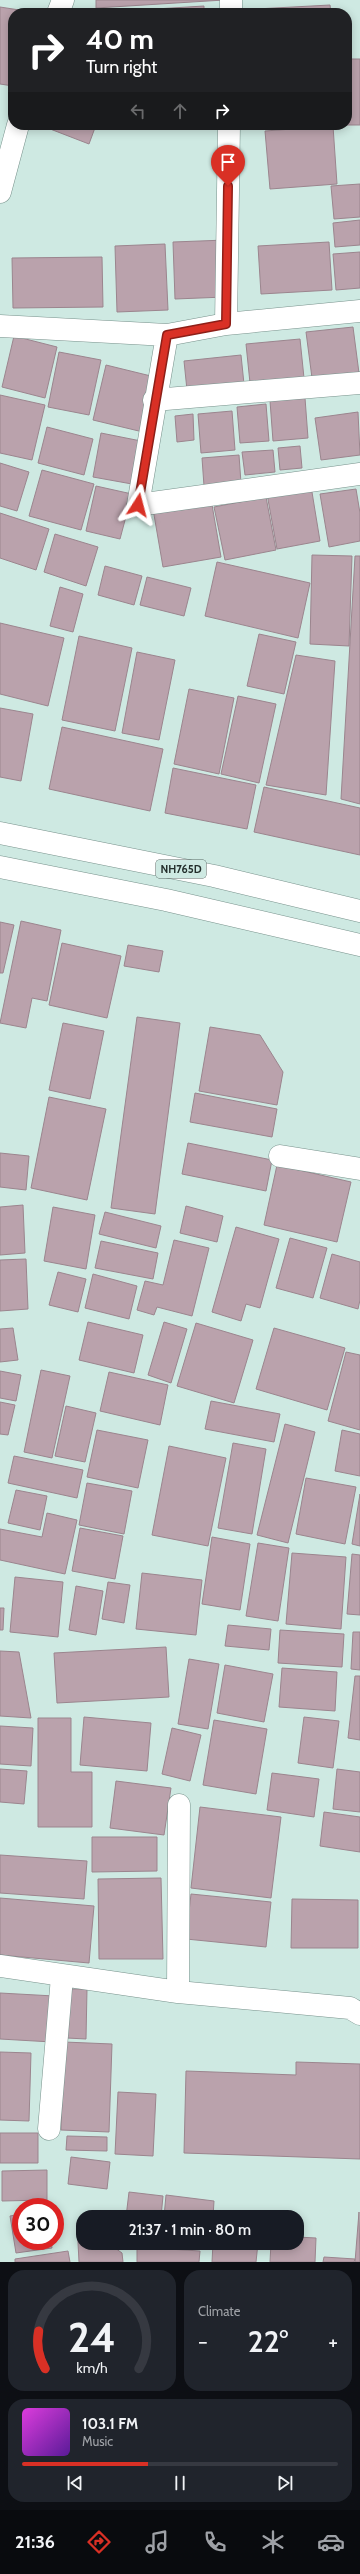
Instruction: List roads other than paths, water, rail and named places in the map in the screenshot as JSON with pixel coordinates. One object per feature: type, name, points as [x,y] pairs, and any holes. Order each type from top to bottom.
[{"type":"main road","points":[[226,324],[229,130]]},
{"type":"main road","points":[[0,192],[10,133]]},
{"type":"main road","points":[[0,326],[167,335],[226,324],[360,311]]},
{"type":"main road","points":[[167,335],[154,400],[138,505],[360,474]]},
{"type":"main road","points":[[154,400],[360,383]]},
{"type":"main road","name":"NH765D","points":[[0,833],[214,876],[360,911]]},
{"type":"main road","points":[[0,867],[166,900],[360,945]]},
{"type":"main road","points":[[280,1156],[360,1169]]},
{"type":"main road","points":[[178,1992],[179,1805]]},
{"type":"main road","points":[[0,1966],[62,1977],[178,1992],[350,2008],[360,2014]]},
{"type":"main road","points":[[49,2129],[62,1977]]}]
